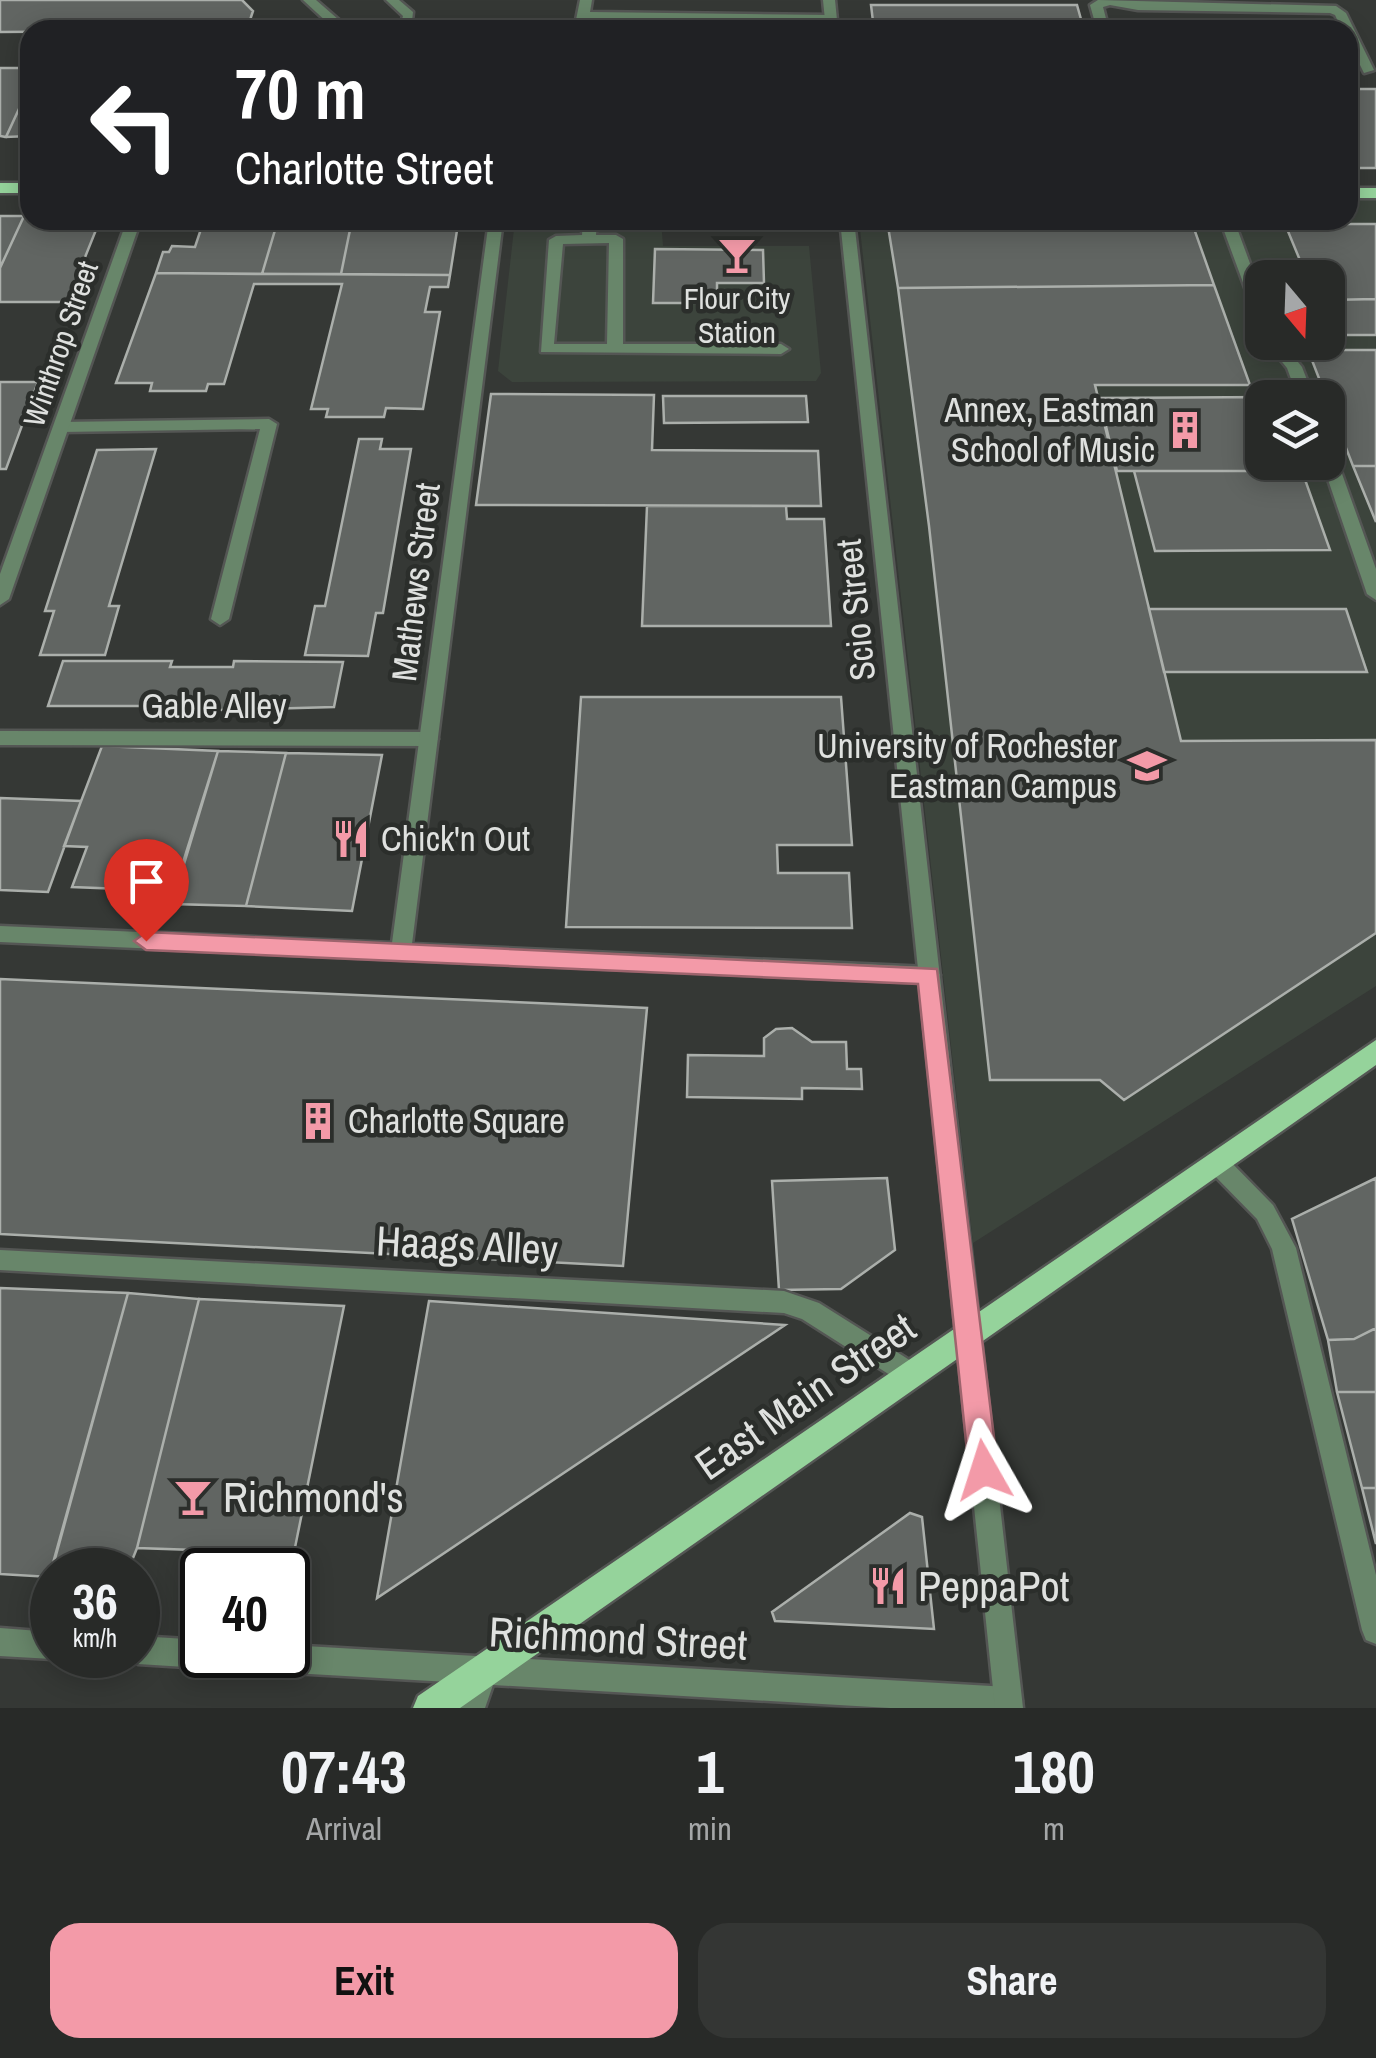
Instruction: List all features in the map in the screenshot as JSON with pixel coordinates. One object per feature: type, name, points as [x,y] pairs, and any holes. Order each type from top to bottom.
[{"type":"main road","name":"East Main Street","points":[[430,1708],[1216,1162],[1371,1062]]},
{"type":"street","points":[[309,0],[332,20]]},
{"type":"street","points":[[392,0],[409,15],[408,20]]},
{"type":"street","points":[[582,20],[586,0]]},
{"type":"street","points":[[1104,1],[1332,10],[1340,13],[1343,20]]},
{"type":"street","points":[[583,16],[664,20]]},
{"type":"street","points":[[1358,50],[1368,70]]},
{"type":"street","name":"Winthrop Street","points":[[2,588],[130,230]]},
{"type":"street","name":"Mathews Street","points":[[401,952],[495,230]]},
{"type":"street","points":[[588,239],[589,230]]},
{"type":"street","name":"Scio Street","points":[[848,230],[1008,1705]]},
{"type":"street","points":[[1231,230],[1245,269]]},
{"type":"street","points":[[615,349],[616,239],[556,240],[546,349],[615,349],[781,348]]},
{"type":"street","points":[[61,426],[269,424],[220,620]]},
{"type":"street","points":[[1336,480],[1376,594]]},
{"type":"street","name":"Gable Alley","points":[[0,738],[429,739]]},
{"type":"street","points":[[0,934],[929,975]]},
{"type":"street","points":[[1216,1162],[1265,1212],[1284,1248],[1376,1630]]},
{"type":"street","name":"Haags Alley","points":[[0,1260],[784,1302],[810,1311],[910,1374]]},
{"type":"street","points":[[0,1642],[30,1644]]},
{"type":"street","name":"Richmond Street","points":[[310,1660],[839,1700],[1008,1705]]},
{"type":"street","points":[[472,1708],[483,1671]]},
{"type":"shaded area","name":"University of Rochester Eastman Campus","points":[[1358,199],[1376,199],[1376,986],[973,1243],[860,230],[1358,230]]},
{"type":"shaded area","points":[[514,230],[662,230],[663,246],[809,246],[821,373],[816,381],[512,382],[498,371]]},
{"type":"building","points":[[0,0],[242,0],[253,11],[250,20],[20,20],[20,32],[0,32]]},
{"type":"building","points":[[871,5],[1077,5],[1081,20],[873,20]]},
{"type":"building","points":[[0,68],[20,68],[20,107],[6,137],[0,136]]},
{"type":"building","points":[[1358,89],[1376,89],[1376,168],[1358,168]]},
{"type":"building","points":[[20,107],[20,136],[6,137]]},
{"type":"building","points":[[0,216],[20,216],[20,225],[0,268]]},
{"type":"building","points":[[1358,224],[1376,224],[1376,299],[1345,300],[1345,260],[1300,260],[1287,230],[1358,230]]},
{"type":"building","points":[[20,225],[20,230],[96,230],[67,302],[0,302],[0,268]]},
{"type":"building","points":[[201,230],[275,230],[262,274],[156,273],[163,252],[169,252],[172,246],[195,247]]},
{"type":"building","points":[[275,230],[350,230],[341,274],[262,274]]},
{"type":"building","points":[[350,230],[457,230],[450,275],[341,274]]},
{"type":"building","points":[[889,230],[1195,230],[1214,285],[898,288]]},
{"type":"building","points":[[655,249],[763,250],[764,283],[717,283],[717,303],[653,303]]},
{"type":"building","points":[[156,273],[450,275],[448,287],[430,287],[425,312],[440,312],[423,409],[386,408],[384,417],[326,417],[328,409],[311,409],[342,284],[254,284],[224,384],[208,384],[206,391],[150,391],[152,383],[116,383]]},
{"type":"building","points":[[1214,285],[1248,380],[1245,385],[1095,385],[1181,741],[1376,740],[1376,933],[1124,1100],[1100,1080],[990,1080],[929,526],[898,288]]},
{"type":"building","points":[[1376,299],[1376,335],[1345,335],[1345,300]]},
{"type":"building","points":[[1345,350],[1376,350],[1376,466],[1353,466],[1345,445],[1345,380],[1320,380],[1312,360],[1345,360]]},
{"type":"building","points":[[0,382],[38,382],[6,469],[0,469]]},
{"type":"building","points":[[491,394],[654,395],[652,450],[818,451],[821,506],[476,505]]},
{"type":"building","points":[[663,396],[806,396],[808,422],[664,423]]},
{"type":"building","name":"Annex, Eastman School of Music","points":[[1245,397],[1245,471],[1117,471],[1099,398]]},
{"type":"building","points":[[359,439],[382,439],[380,449],[411,449],[383,613],[376,613],[368,656],[305,655],[315,606],[325,606]]},
{"type":"building","points":[[156,449],[109,606],[119,606],[105,655],[40,655],[54,611],[45,611],[97,450]]},
{"type":"building","points":[[1353,466],[1376,466],[1376,522]]},
{"type":"building","points":[[1134,471],[1245,471],[1245,480],[1305,480],[1330,550],[1155,551]]},
{"type":"building","points":[[647,506],[786,506],[787,519],[824,519],[831,626],[642,626]]},
{"type":"building","points":[[1149,609],[1346,609],[1367,672],[1164,672]]},
{"type":"building","points":[[63,661],[172,661],[170,667],[233,667],[234,661],[343,662],[334,707],[150,712],[152,706],[48,706]]},
{"type":"building","points":[[581,697],[841,697],[852,845],[777,845],[778,873],[849,873],[852,928],[566,927]]},
{"type":"building","points":[[102,746],[218,751],[174,891],[72,887],[87,847],[64,846]]},
{"type":"building","points":[[218,751],[286,753],[246,906],[172,904]]},
{"type":"building","points":[[286,753],[382,755],[352,911],[246,906]]},
{"type":"building","points":[[0,798],[81,801],[48,892],[0,890]]},
{"type":"building","name":"Charlotte Square","points":[[0,979],[647,1008],[623,1266],[0,1234]]},
{"type":"building","points":[[792,1028],[812,1042],[846,1042],[847,1069],[861,1069],[862,1089],[802,1088],[802,1099],[687,1097],[688,1055],[764,1056],[764,1038],[776,1029]]},
{"type":"building","points":[[887,1178],[895,1250],[841,1289],[779,1290],[772,1181]]},
{"type":"building","points":[[1376,1178],[1376,1328],[1354,1339],[1328,1340],[1292,1219]]},
{"type":"building","points":[[0,1288],[128,1293],[58,1548],[30,1548],[30,1576],[0,1574]]},
{"type":"building","points":[[128,1293],[199,1299],[137,1548],[57,1548]]},
{"type":"building","points":[[199,1299],[344,1306],[295,1548],[137,1548]]},
{"type":"building","points":[[429,1301],[785,1325],[377,1598]]},
{"type":"building","points":[[1376,1328],[1376,1392],[1337,1392],[1328,1340],[1354,1339]]},
{"type":"building","points":[[1337,1392],[1376,1392],[1376,1488],[1362,1488]]},
{"type":"building","points":[[1362,1488],[1376,1488],[1376,1544]]},
{"type":"building","points":[[910,1513],[922,1517],[934,1629],[775,1621],[772,1612]]},
{"type":"place","name":"Flour City Station","points":[[737,255]]},
{"type":"place","name":"Annex, Eastman School of Music","points":[[1185,430]]},
{"type":"place","name":"University of Rochester Eastman Campus","points":[[1147,766]]},
{"type":"place","name":"Chick'n Out","points":[[351,839]]},
{"type":"place","name":"Charlotte Square","points":[[318,1121]]},
{"type":"place","name":"Richmond's","points":[[193,1497]]},
{"type":"place","name":"PeppaPot","points":[[888,1586]]},
{"type":"route","points":[[146,941],[929,975],[984,1470]]}]
